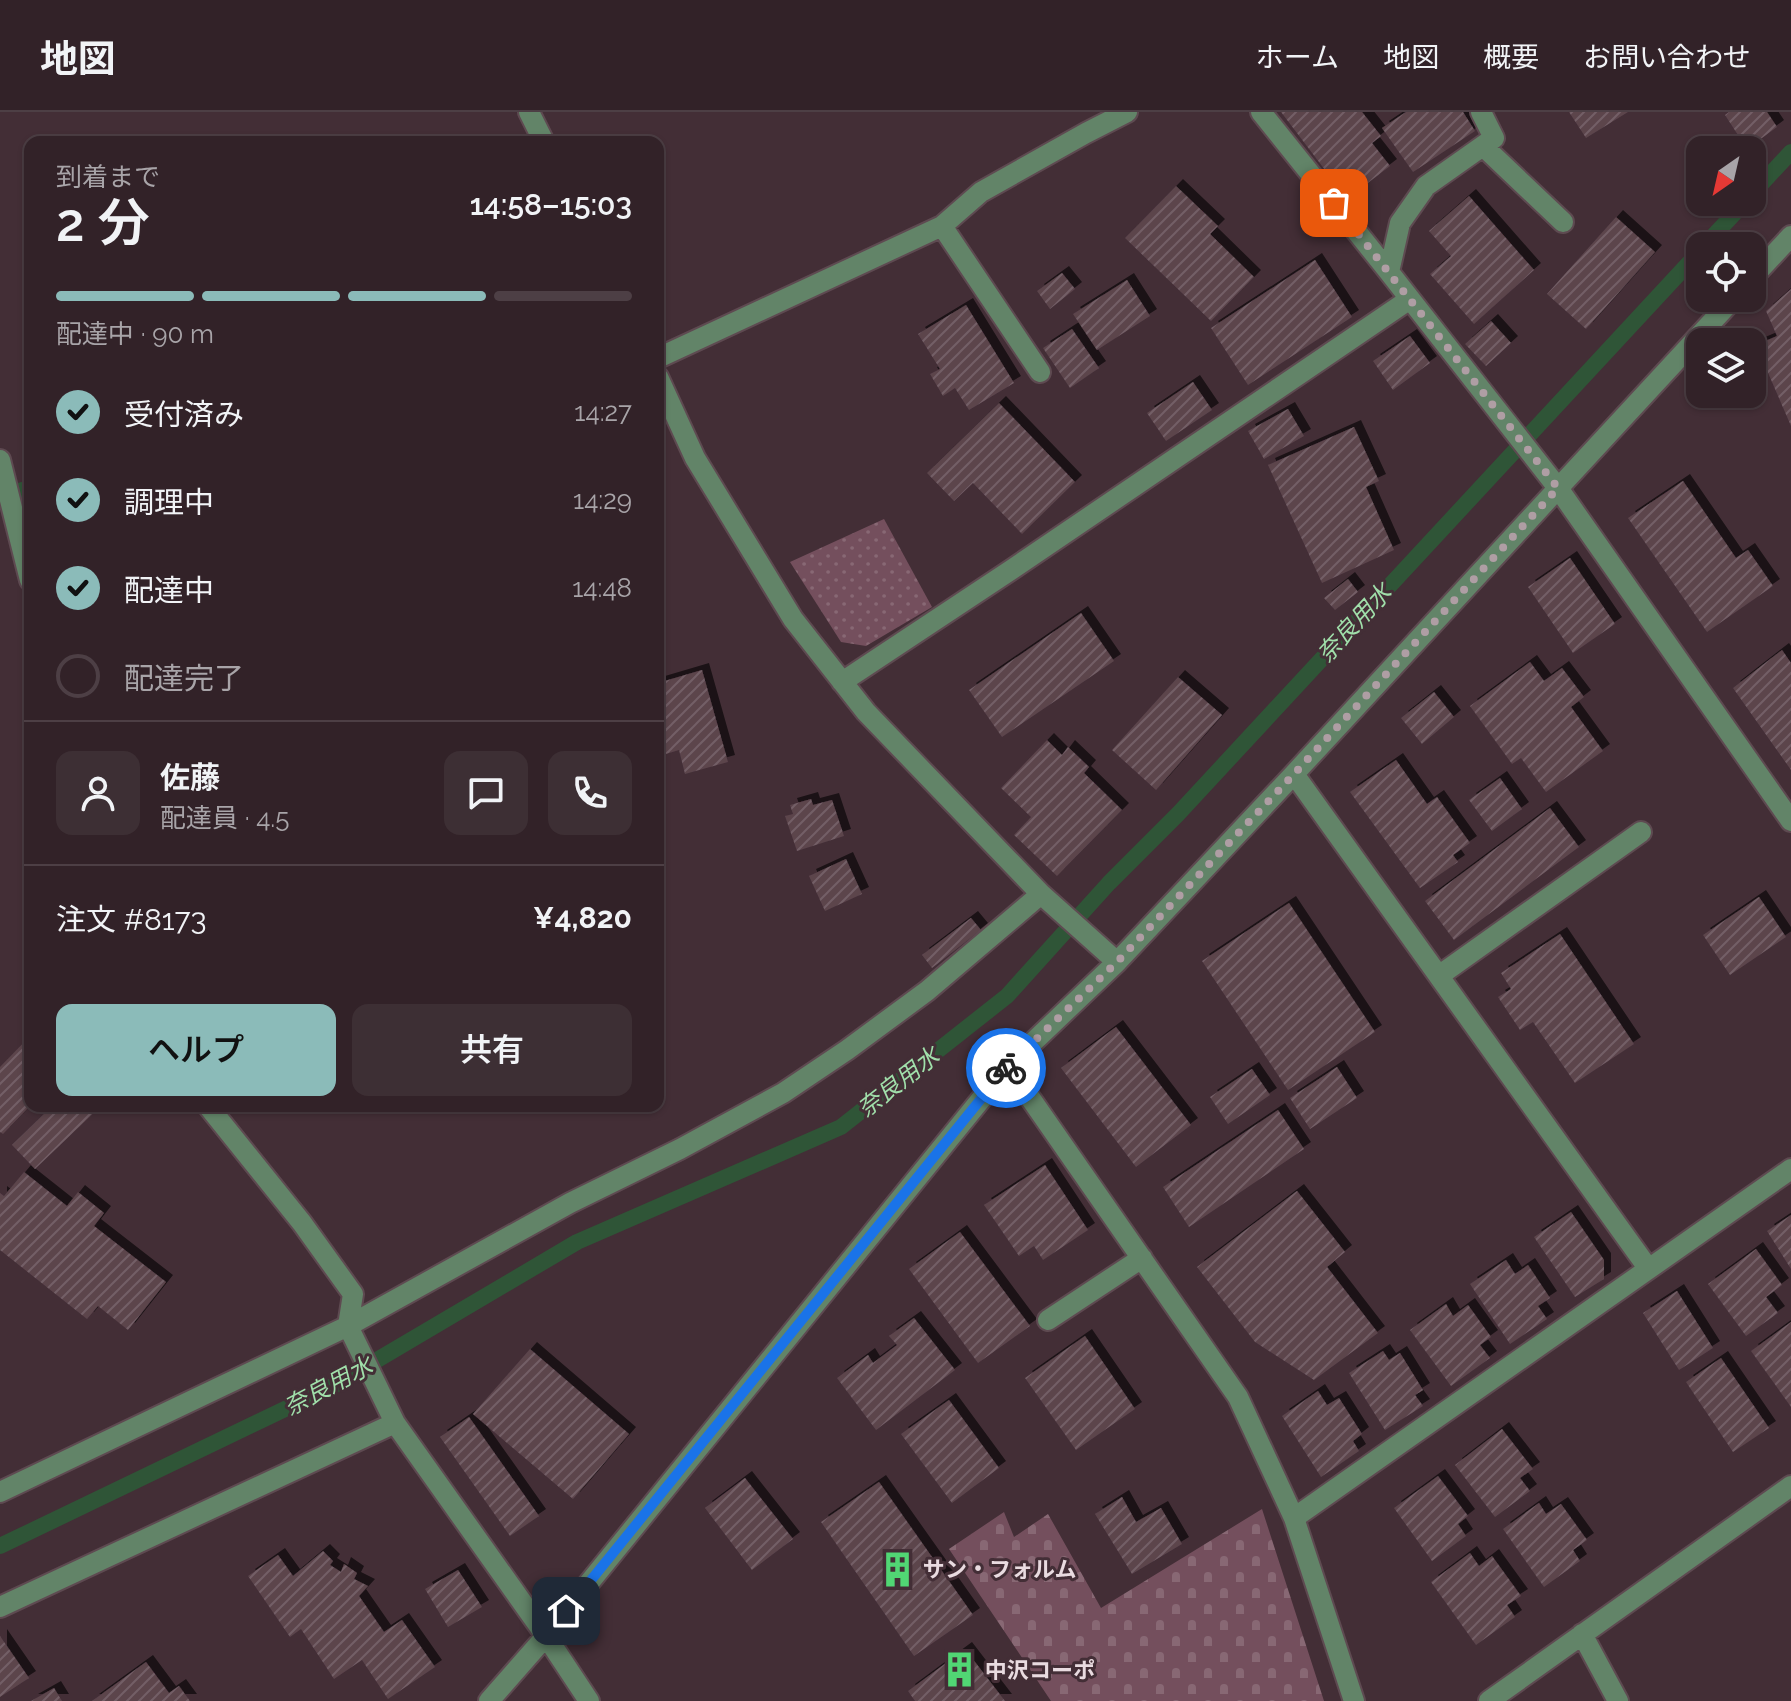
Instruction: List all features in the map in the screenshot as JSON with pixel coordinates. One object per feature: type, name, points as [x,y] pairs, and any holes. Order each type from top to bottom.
[{"type":"street","points":[[529,112],[541,136]]},
{"type":"street","points":[[664,355],[942,226],[981,192],[1127,112]]},
{"type":"street","points":[[1261,112],[1558,488],[1791,821]]},
{"type":"street","points":[[1389,272],[1400,223],[1426,186],[1494,138],[1481,112]]},
{"type":"street","points":[[1483,146],[1563,222]]},
{"type":"street","points":[[942,226],[1040,372]]},
{"type":"street","points":[[1766,263],[1791,236]]},
{"type":"street","points":[[842,682],[1410,299]]},
{"type":"street","points":[[489,1701],[546,1636],[1008,1066],[1117,962],[1721,312]]},
{"type":"street","points":[[664,390],[695,458],[784,605],[842,682],[866,712],[1041,894],[1117,962]]},
{"type":"street","points":[[0,460],[24,556]]},
{"type":"street","points":[[1294,774],[1648,1268]]},
{"type":"street","points":[[1440,975],[1641,832]]},
{"type":"street","points":[[0,1492],[348,1326],[570,1203],[680,1149],[783,1093],[927,991],[1041,894]]},
{"type":"street","points":[[1008,1066],[1238,1397],[1294,1518],[1354,1701]]},
{"type":"street","points":[[213,1112],[302,1223],[353,1294],[348,1326],[395,1423],[589,1701]]},
{"type":"street","points":[[1294,1518],[1791,1169]]},
{"type":"street","points":[[1048,1320],[1142,1258]]},
{"type":"street","points":[[0,1607],[395,1423]]},
{"type":"street","points":[[1489,1701],[1791,1486]]},
{"type":"street","points":[[1582,1634],[1618,1701]]},
{"type":"green space","points":[[884,519],[932,607],[866,646],[841,642],[790,562]]},
{"type":"green space","points":[[1262,1509],[1324,1701],[1051,1701],[949,1549],[1004,1512],[1014,1537],[1048,1514],[1101,1608]]},
{"type":"building","points":[[1281,112],[1362,112],[1381,136],[1372,143],[1390,166],[1347,199]]},
{"type":"building","points":[[1406,112],[1463,112],[1475,131],[1413,172],[1382,128]]},
{"type":"building","points":[[1569,112],[1628,112],[1586,138]]},
{"type":"building","points":[[1729,112],[1767,112],[1777,127],[1765,136],[1739,136],[1725,115]]},
{"type":"building","points":[[1176,186],[1218,226],[1210,234],[1254,277],[1211,321],[1125,238]]},
{"type":"building","points":[[1469,196],[1534,270],[1474,324],[1430,274],[1451,256],[1429,231]]},
{"type":"building","points":[[1616,217],[1655,252],[1586,329],[1547,294]]},
{"type":"building","points":[[1315,260],[1352,317],[1248,385],[1211,328]]},
{"type":"building","points":[[1062,273],[1075,289],[1050,309],[1037,291]]},
{"type":"building","points":[[1127,280],[1150,316],[1097,350],[1073,314]]},
{"type":"building","points":[[1791,289],[1791,426],[1766,368],[1766,341],[1777,336],[1766,311]]},
{"type":"building","points":[[966,305],[1014,383],[969,410],[955,388],[943,396],[930,374],[940,369],[918,334]]},
{"type":"building","points":[[1491,321],[1511,343],[1486,366],[1465,344]]},
{"type":"building","points":[[1072,329],[1099,368],[1070,388],[1043,348]]},
{"type":"building","points":[[1410,336],[1430,363],[1393,390],[1373,361]]},
{"type":"building","points":[[1193,382],[1212,410],[1166,441],[1147,413]]},
{"type":"building","points":[[999,403],[1075,482],[1022,534],[973,483],[954,501],[927,473]]},
{"type":"building","points":[[1288,409],[1304,436],[1264,459],[1248,431]]},
{"type":"building","points":[[1354,427],[1379,481],[1366,487],[1394,550],[1322,583],[1268,465]]},
{"type":"building","points":[[1683,481],[1736,558],[1748,550],[1773,586],[1707,632],[1628,518]]},
{"type":"building","points":[[1570,558],[1615,624],[1573,653],[1528,587]]},
{"type":"building","points":[[1348,579],[1358,592],[1335,610],[1324,598]]},
{"type":"building","points":[[1081,613],[1114,661],[1002,737],[969,690]]},
{"type":"building","points":[[1782,650],[1791,663],[1791,770],[1733,688]]},
{"type":"building","points":[[1530,662],[1544,681],[1562,668],[1584,697],[1571,707],[1603,751],[1546,792],[1521,758],[1512,764],[1470,706]]},
{"type":"building","points":[[702,670],[728,762],[685,774],[679,750],[666,754],[664,681]]},
{"type":"building","points":[[1178,677],[1222,715],[1156,790],[1112,750]]},
{"type":"building","points":[[1434,692],[1454,717],[1422,744],[1401,718]]},
{"type":"building","points":[[1047,740],[1062,755],[1068,747],[1089,767],[1084,773],[1122,810],[1057,876],[1014,835],[1031,817],[1001,788]]},
{"type":"building","points":[[1396,760],[1427,804],[1437,797],[1470,843],[1453,855],[1458,862],[1420,888],[1350,792]]},
{"type":"building","points":[[1500,778],[1522,809],[1492,831],[1469,800]]},
{"type":"building","points":[[811,799],[813,805],[832,800],[844,836],[797,851],[785,816],[793,814],[790,805]]},
{"type":"building","points":[[1550,808],[1579,847],[1454,940],[1425,901]]},
{"type":"building","points":[[846,859],[862,894],[825,911],[809,876]]},
{"type":"building","points":[[1759,897],[1786,937],[1730,975],[1703,935]]},
{"type":"building","points":[[1289,903],[1375,1032],[1288,1090],[1202,961]]},
{"type":"building","points":[[971,918],[981,930],[932,968],[922,955]]},
{"type":"building","points":[[1560,934],[1634,1044],[1575,1083],[1533,1022],[1520,1030],[1498,997],[1511,989],[1501,973]]},
{"type":"building","points":[[1116,1027],[1191,1125],[1136,1167],[1061,1068]]},
{"type":"building","points":[[24,1042],[24,1112],[3,1134],[0,1132],[0,1067]]},
{"type":"building","points":[[1337,1067],[1357,1098],[1310,1129],[1290,1098]]},
{"type":"building","points":[[1252,1069],[1270,1095],[1228,1124],[1210,1097]]},
{"type":"building","points":[[1278,1110],[1304,1149],[1189,1227],[1163,1187]]},
{"type":"building","points":[[46,1112],[95,1112],[35,1169],[12,1145]]},
{"type":"building","points":[[1045,1165],[1088,1230],[1043,1260],[1034,1246],[1019,1256],[984,1205]]},
{"type":"building","points":[[24,1172],[67,1206],[78,1192],[104,1213],[94,1226],[166,1282],[128,1330],[98,1306],[87,1319],[0,1250],[0,1193],[4,1196]]},
{"type":"building","points":[[1297,1191],[1345,1252],[1327,1267],[1378,1333],[1314,1380],[1255,1342],[1197,1267]]},
{"type":"building","points":[[1571,1212],[1604,1260],[1604,1279],[1575,1297],[1534,1237]]},
{"type":"building","points":[[1791,1215],[1791,1269],[1767,1231]]},
{"type":"building","points":[[960,1232],[1030,1326],[978,1363],[909,1269]]},
{"type":"building","points":[[1756,1249],[1782,1285],[1766,1297],[1778,1313],[1746,1336],[1708,1284]]},
{"type":"building","points":[[1506,1260],[1515,1274],[1528,1265],[1550,1298],[1538,1306],[1547,1319],[1510,1344],[1470,1284]]},
{"type":"building","points":[[1677,1291],[1713,1348],[1679,1370],[1643,1313]]},
{"type":"building","points":[[1446,1304],[1453,1316],[1468,1305],[1491,1337],[1480,1345],[1490,1358],[1451,1386],[1410,1330]]},
{"type":"building","points":[[914,1318],[955,1370],[876,1430],[837,1378],[868,1355],[873,1363],[897,1345],[889,1336]]},
{"type":"building","points":[[1791,1322],[1791,1407],[1751,1351]]},
{"type":"building","points":[[1085,1336],[1135,1409],[1076,1450],[1025,1378]]},
{"type":"building","points":[[530,1349],[629,1434],[573,1499],[473,1414]]},
{"type":"building","points":[[1383,1351],[1389,1360],[1400,1353],[1423,1390],[1415,1395],[1423,1406],[1385,1430],[1349,1373]]},
{"type":"building","points":[[1721,1358],[1769,1428],[1733,1452],[1686,1382]]},
{"type":"building","points":[[1318,1391],[1327,1405],[1339,1398],[1362,1434],[1353,1441],[1359,1451],[1321,1477],[1282,1416]]},
{"type":"building","points":[[949,1400],[999,1468],[952,1503],[901,1434]]},
{"type":"building","points":[[469,1417],[539,1516],[510,1536],[440,1437]]},
{"type":"building","points":[[1502,1429],[1533,1469],[1520,1478],[1530,1491],[1495,1517],[1455,1465]]},
{"type":"building","points":[[1438,1476],[1468,1516],[1458,1524],[1466,1536],[1432,1561],[1394,1508]]},
{"type":"building","points":[[745,1478],[793,1539],[752,1570],[705,1508]]},
{"type":"building","name":"サン・フォルム","points":[[879,1482],[973,1615],[914,1656],[821,1522]]},
{"type":"building","points":[[1122,1497],[1136,1522],[1161,1508],[1182,1544],[1132,1574],[1095,1514]]},
{"type":"building","points":[[1539,1503],[1546,1514],[1561,1504],[1587,1540],[1573,1550],[1580,1561],[1544,1587],[1503,1529]]},
{"type":"building","points":[[323,1551],[333,1561],[330,1565],[341,1572],[344,1564],[357,1573],[354,1579],[368,1586],[359,1596],[384,1632],[402,1620],[435,1667],[388,1699],[362,1660],[334,1679],[301,1629],[290,1637],[248,1576],[278,1555],[293,1576]]},
{"type":"building","points":[[1470,1553],[1479,1566],[1492,1556],[1521,1596],[1507,1605],[1515,1617],[1476,1645],[1431,1582]]},
{"type":"building","points":[[458,1570],[482,1607],[448,1627],[425,1589]]},
{"type":"building","points":[[0,1636],[29,1678],[0,1697]]},
{"type":"building","name":"中沢コーポ","points":[[965,1649],[1005,1701],[915,1701],[908,1691]]},
{"type":"building","points":[[146,1662],[169,1693],[179,1686],[190,1701],[92,1701]]},
{"type":"building","points":[[54,1688],[62,1701],[31,1701]]},
{"type":"waterway","name":"奈良用水","points":[[1766,179],[1791,152]]},
{"type":"waterway","name":"奈良用水","points":[[1717,232],[1732,216]]},
{"type":"waterway","name":"奈良用水","points":[[0,1546],[333,1386],[577,1242],[841,1127],[1007,996],[1686,266]]},
{"type":"waterway","points":[[0,496],[24,490]]},
{"type":"way so far","points":[[1006,1068],[1117,962],[1558,488],[1334,203]]},
{"type":"place","name":"サン・フォルム","points":[[897,1569]]},
{"type":"place","name":"中沢コーポ","points":[[959,1670]]},
{"type":"route","points":[[566,1611],[1006,1068]]}]
